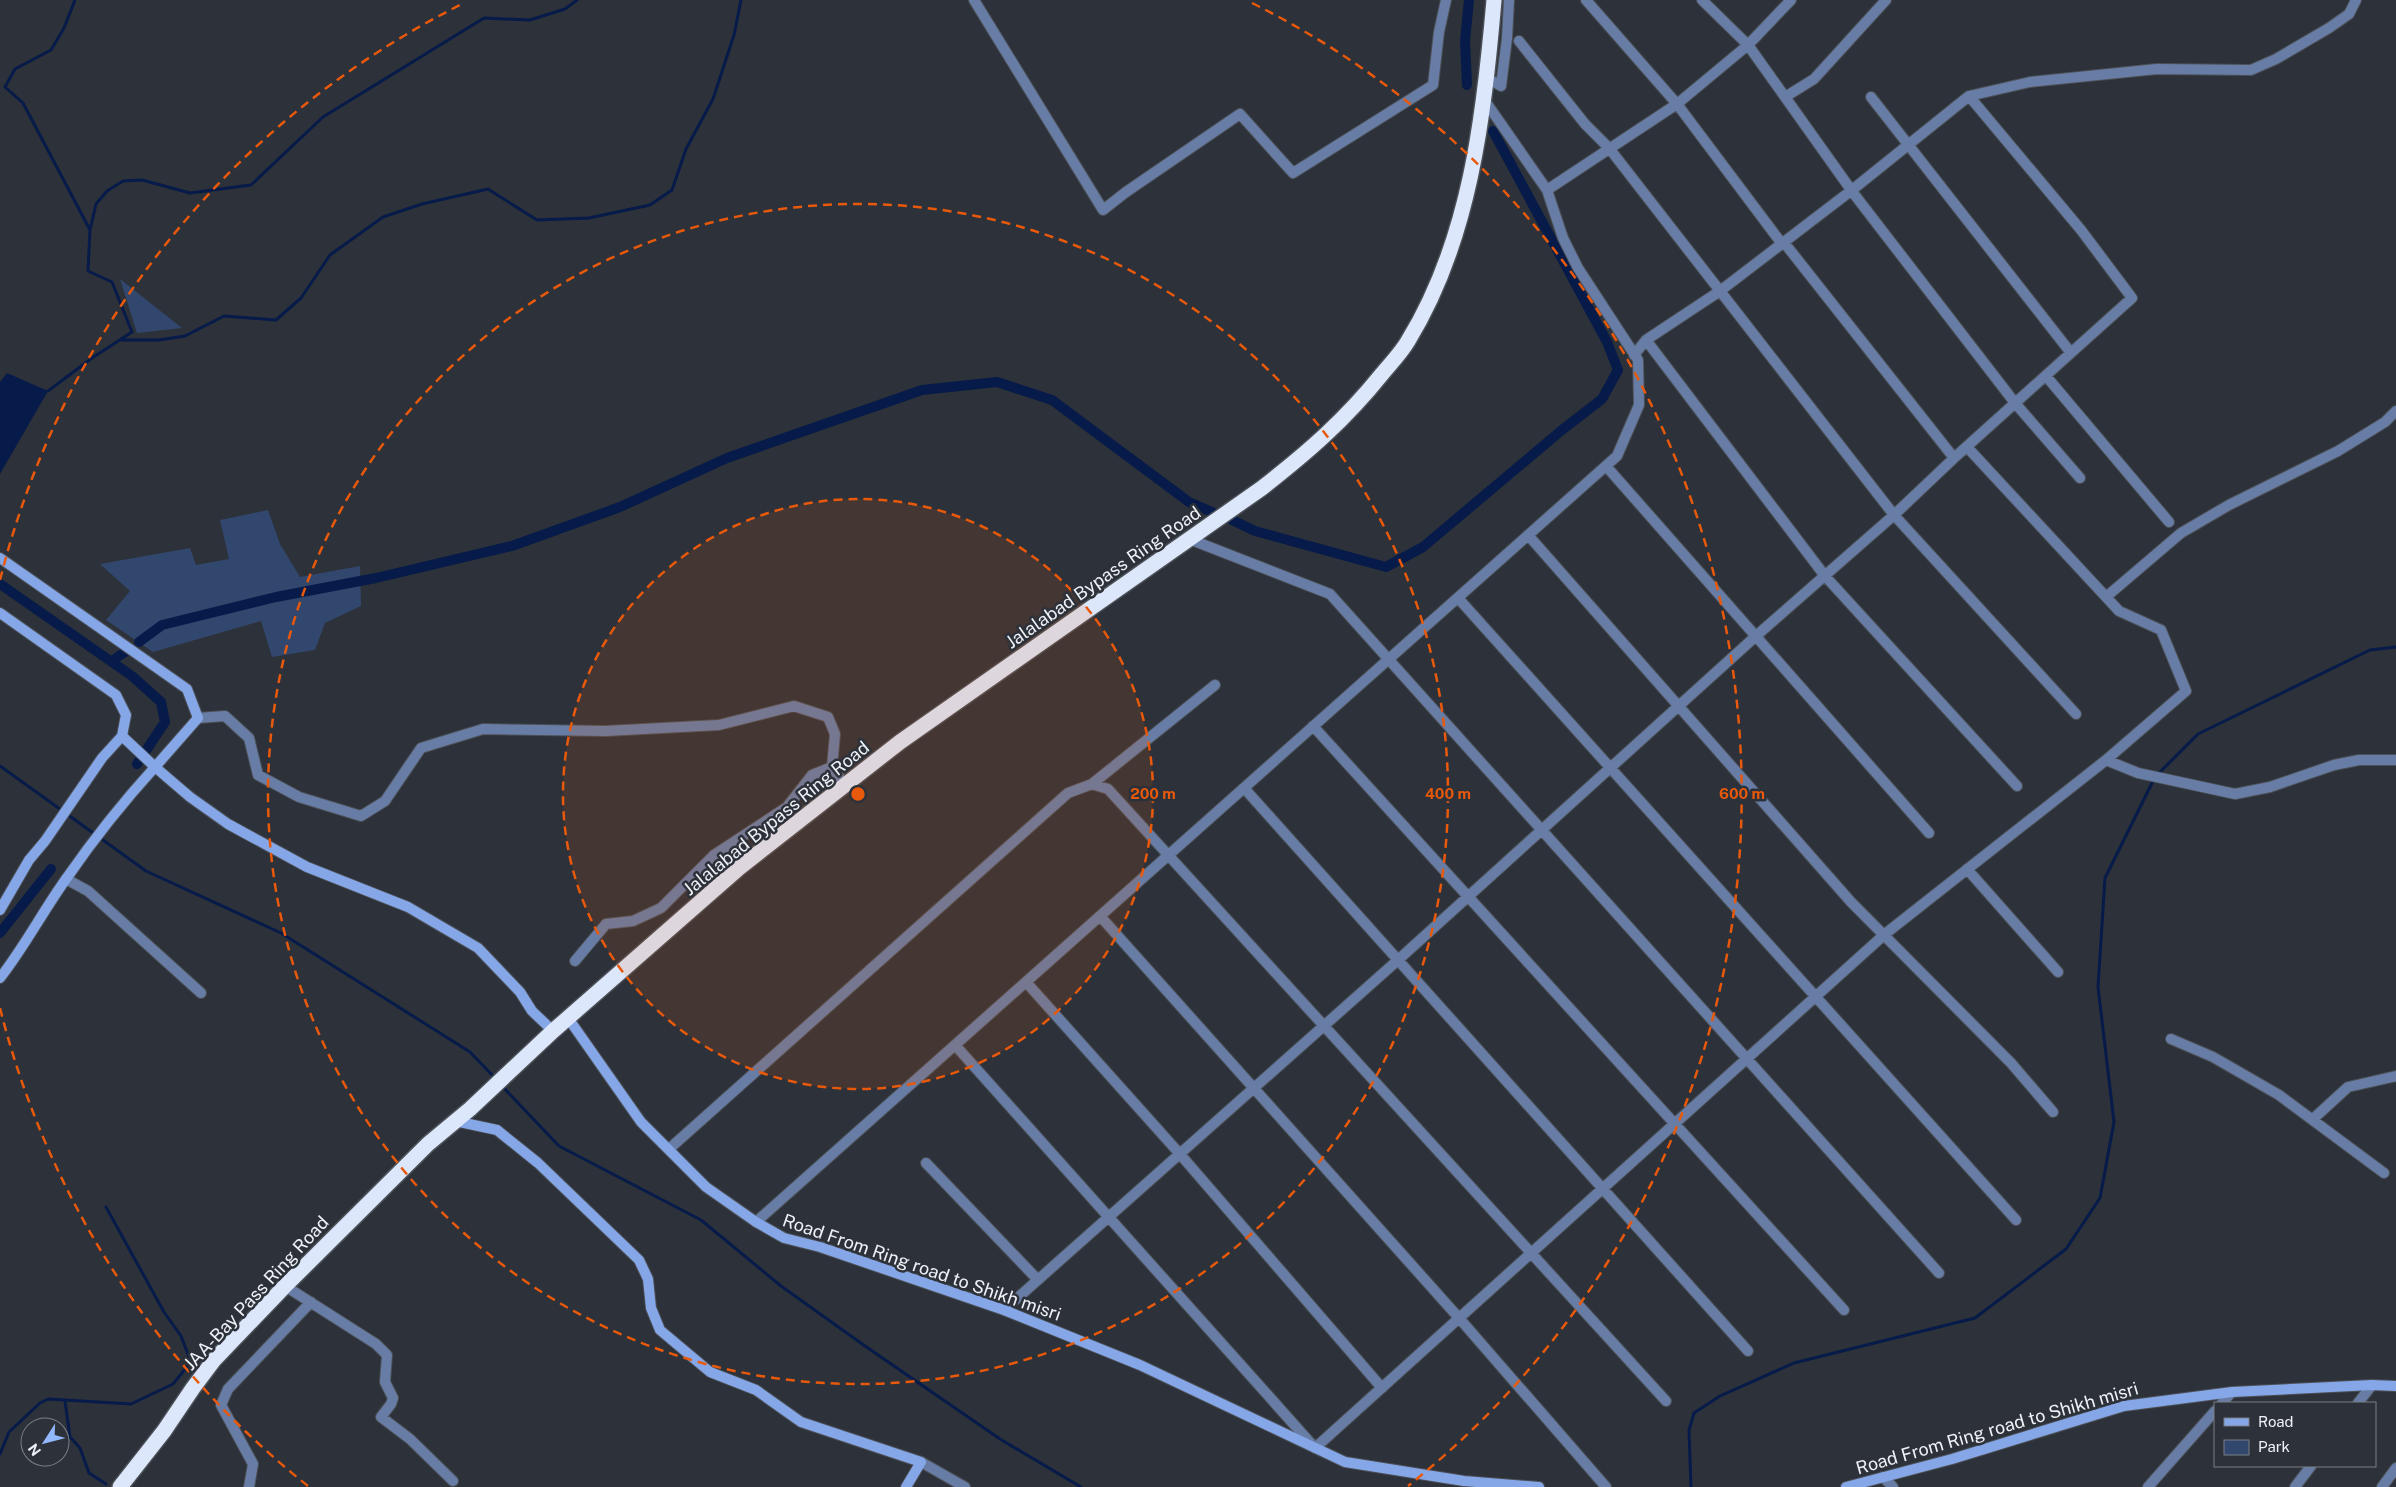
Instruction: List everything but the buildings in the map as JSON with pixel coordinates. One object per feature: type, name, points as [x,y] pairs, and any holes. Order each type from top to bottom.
[{"type":"highway","name":"Jalalabad Bypass Ring Road","points":[[455,1121],[552,1031],[739,868],[844,784],[900,742],[1262,488],[1313,449],[1355,408],[1407,343],[1434,294],[1448,259],[1470,181],[1487,78],[1494,0]]},
{"type":"highway","name":"JAA-Bay Pass Ring Road","points":[[120,1487],[164,1431],[214,1360],[370,1202],[455,1121]]},
{"type":"street","points":[[974,0],[1103,210],[1126,192],[1240,114],[1293,173],[1433,85],[1439,32],[1446,0]]},
{"type":"street","points":[[1487,78],[1500,86],[1507,38],[1509,0]]},
{"type":"street","points":[[1586,0],[1677,104],[1782,244],[1786,245],[1954,458]]},
{"type":"street","points":[[1703,0],[1748,45],[1852,190],[2015,403],[2080,478]]},
{"type":"street","points":[[1547,190],[1677,104],[1748,45],[1791,0]]},
{"type":"street","points":[[1785,97],[1814,79],[1886,0]]},
{"type":"street","points":[[1634,355],[1646,340],[1720,291],[1852,190],[1969,96],[2030,82],[2156,69],[2251,70],[2276,59],[2329,28],[2349,14],[2356,0]]},
{"type":"street","points":[[1519,41],[1585,124],[1609,148],[1894,516],[2076,714]]},
{"type":"street","points":[[1004,1310],[1323,1024],[1398,960],[1467,895],[1756,636],[1894,516],[1954,458],[2132,298],[2081,230],[1969,96]]},
{"type":"street","points":[[1871,97],[2071,353]]},
{"type":"street","points":[[756,1222],[1617,456],[1639,405],[1638,360],[1578,268],[1563,238],[1547,190],[1483,98]]},
{"type":"street","points":[[1646,340],[1825,576],[2017,786]]},
{"type":"street","points":[[2046,376],[2169,522]]},
{"type":"street","points":[[2106,597],[2181,533],[2229,505],[2338,451],[2385,422],[2396,411]]},
{"type":"street","points":[[955,1045],[1316,1448],[1885,934],[2106,760],[2186,691],[2162,630],[2118,611],[1967,447]]},
{"type":"street","points":[[1606,466],[1929,833]]},
{"type":"street","points":[[1528,535],[1851,902],[1885,934],[2011,1063],[2053,1112]]},
{"type":"street","points":[[1189,539],[1330,594],[1939,1273]]},
{"type":"street","points":[[0,558],[187,689],[198,718]]},
{"type":"street","points":[[1458,598],[2016,1220]]},
{"type":"street","points":[[0,612],[116,695],[126,715],[125,739],[102,758],[45,841],[29,860],[0,910]]},
{"type":"street","points":[[669,1150],[1068,792],[1092,784],[1215,685]]},
{"type":"street","points":[[0,978],[22,950],[74,868],[152,765],[198,718],[225,716],[249,738],[258,775],[299,797],[361,816],[385,801],[421,748],[483,729],[605,731],[720,724],[794,706],[828,717],[835,734],[832,767],[844,784]]},
{"type":"street","points":[[1313,726],[1844,1310]]},
{"type":"street","points":[[125,739],[152,765],[228,824],[307,867],[408,907],[478,948],[520,992],[532,1011],[552,1031]]},
{"type":"street","points":[[2106,760],[2138,773],[2234,794],[2270,787],[2334,765],[2359,760],[2396,760]]},
{"type":"street","points":[[575,961],[606,924],[633,921],[661,908],[714,855],[787,807],[812,775],[832,767]]},
{"type":"street","points":[[1092,784],[1108,790],[1666,1401]]},
{"type":"street","points":[[1244,788],[1748,1351]]},
{"type":"street","points":[[1967,869],[2058,972]]},
{"type":"street","points":[[66,880],[88,891],[202,993]]},
{"type":"street","points":[[1100,916],[1459,1318],[1606,1487]]},
{"type":"street","points":[[1026,982],[1179,1153],[1382,1388]]},
{"type":"street","name":"Road From Ring road to Shikh misri","points":[[568,1018],[641,1122],[706,1187],[756,1222],[784,1238],[820,1247],[1004,1310],[1140,1365],[1345,1462],[1464,1481],[1539,1487]]},
{"type":"street","points":[[2171,1040],[2213,1056],[2279,1095],[2384,1174]]},
{"type":"street","points":[[2313,1119],[2348,1087],[2396,1076]]},
{"type":"street","points":[[455,1121],[497,1130],[538,1163],[640,1260],[648,1279],[651,1308],[660,1330],[710,1372],[756,1390],[801,1422],[922,1462],[965,1487]]},
{"type":"street","points":[[926,1163],[1038,1280]]},
{"type":"street","points":[[286,1286],[376,1344],[387,1355],[385,1382],[393,1398],[381,1418],[410,1439],[453,1481]]},
{"type":"street","points":[[249,1487],[253,1464],[221,1405],[228,1389],[311,1302]]},
{"type":"street","points":[[2359,1402],[2372,1385]]},
{"type":"street","name":"Road From Ring road to Shikh misri","points":[[1846,1487],[1952,1459],[2124,1406],[2232,1392],[2372,1385],[2396,1386]]},
{"type":"street","points":[[2223,1402],[2232,1392]]},
{"type":"street","points":[[2148,1487],[2214,1413]]},
{"type":"street","points":[[906,1487],[922,1462]]},
{"type":"street","points":[[2295,1487],[2310,1467]]},
{"type":"street","points":[[2382,1487],[2396,1468]]},
{"type":"street","points":[[1883,1477],[1893,1487]]},
{"type":"green space","points":[[120,279],[182,328],[137,333]]},
{"type":"green space","points":[[268,510],[280,544],[300,577],[360,566],[361,606],[325,623],[315,650],[272,657],[261,621],[153,652],[106,620],[130,591],[100,564],[190,548],[196,565],[229,559],[220,520]]},
{"type":"shaded area","points":[[7,373],[48,391],[0,474],[0,382]]},
{"type":"waterway","points":[[48,391],[92,358],[132,332],[112,282],[88,271],[90,230],[23,103],[5,87],[15,69],[51,50],[64,28],[75,0]]},
{"type":"waterway","points":[[90,230],[96,204],[107,191],[123,181],[142,180],[190,193],[251,185],[323,117],[484,18],[530,20],[565,9],[577,0]]},
{"type":"waterway","points":[[120,340],[159,340],[185,336],[224,316],[276,320],[301,298],[330,255],[383,217],[422,204],[488,189],[537,220],[589,218],[650,205],[672,190],[686,149],[713,99],[734,35],[741,0]]},
{"type":"waterway","points":[[1467,85],[1465,41],[1469,0]]},
{"type":"waterway","points":[[1232,520],[1255,531],[1386,567],[1423,547],[1562,430],[1602,399],[1618,370],[1607,342],[1493,131]]},
{"type":"waterway","points":[[139,642],[162,625],[276,597],[376,578],[512,546],[620,507],[727,458],[922,390],[997,382],[1052,400],[1189,502],[1212,512]]},
{"type":"waterway","points":[[0,584],[132,676],[161,702],[165,722],[137,764]]},
{"type":"waterway","points":[[2158,774],[2198,734],[2370,650],[2396,647]]},
{"type":"waterway","points":[[112,661],[125,652]]},
{"type":"waterway","points":[[0,766],[146,871],[281,933],[470,1052],[495,1078]]},
{"type":"waterway","points":[[1691,1487],[1689,1430],[1694,1413],[1720,1396],[1794,1363],[1975,1318],[2066,1249],[2100,1198],[2114,1122],[2098,987],[2105,878],[2154,779]]},
{"type":"waterway","points":[[0,933],[51,869]]},
{"type":"waterway","points":[[501,1085],[559,1146],[701,1220],[781,1286],[865,1346],[1000,1439],[1081,1487]]},
{"type":"waterway","points":[[0,1454],[9,1432],[40,1403],[48,1399],[131,1404],[173,1384],[191,1362],[181,1336],[164,1312],[106,1207]]},
{"type":"waterway","points":[[65,1401],[70,1437],[80,1448],[89,1473],[106,1484]]}]
